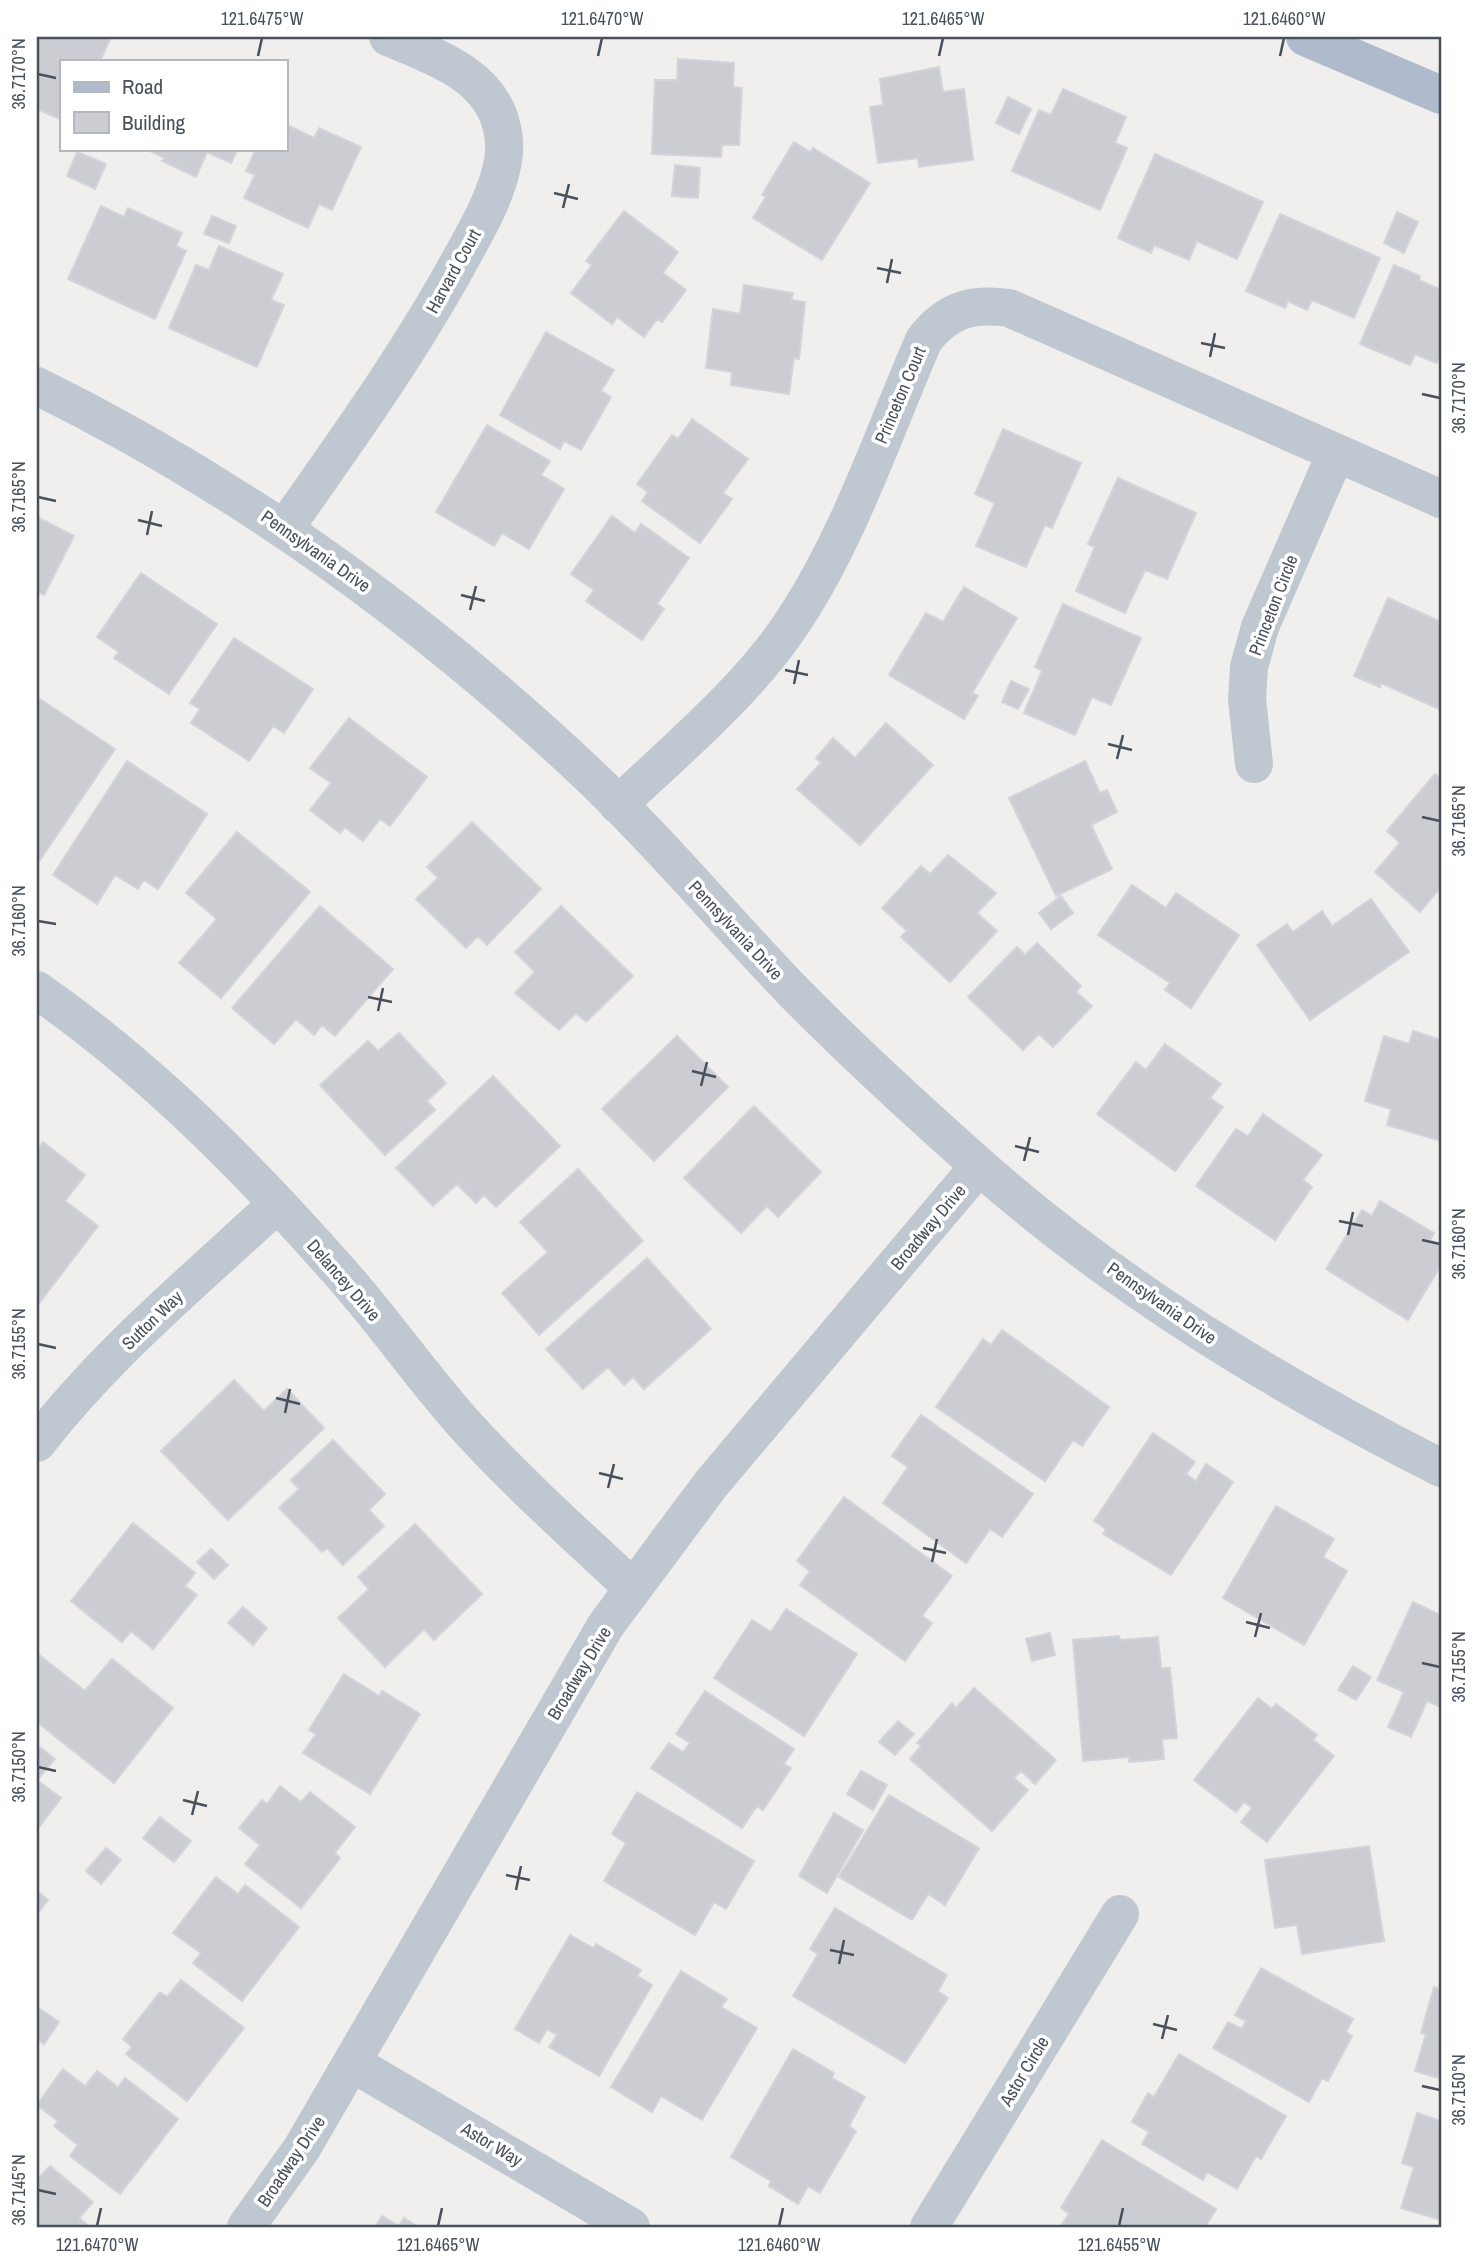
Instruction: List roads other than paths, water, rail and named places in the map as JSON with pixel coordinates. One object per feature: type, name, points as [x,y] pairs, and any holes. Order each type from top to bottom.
[{"type":"main road","points":[[1305,37],[1441,95]]},
{"type":"street","name":"Harvard Court","points":[[285,528],[376,398],[434,308],[479,223],[494,190],[504,158],[501,123],[475,82],[456,67],[388,37]]},
{"type":"street","name":"Princeton Court","points":[[618,805],[707,720],[793,622],[839,540],[924,340],[937,323],[950,314],[971,306],[1009,308],[1441,499]]},
{"type":"street","name":"Pennsylvania Drive","points":[[37,386],[168,455],[285,528],[449,650],[618,805],[792,989],[979,1166],[1123,1277],[1222,1344],[1303,1394],[1441,1468]]},
{"type":"street","name":"Princeton Circle","points":[[1254,764],[1247,699],[1249,667],[1260,627],[1336,453]]},
{"type":"street","name":"Delancey Drive","points":[[37,990],[143,1073],[214,1140],[339,1271],[465,1425],[529,1491],[633,1588]]},
{"type":"street","name":"Broadway Drive","points":[[246,2227],[302,2148],[572,1683],[633,1588],[711,1484],[979,1166]]},
{"type":"street","name":"Sutton Way","points":[[37,1443],[99,1372],[158,1313],[276,1205]]},
{"type":"street","name":"Astor Circle","points":[[929,2227],[1120,1914]]},
{"type":"street","name":"Astor Way","points":[[352,2063],[631,2227]]}]
